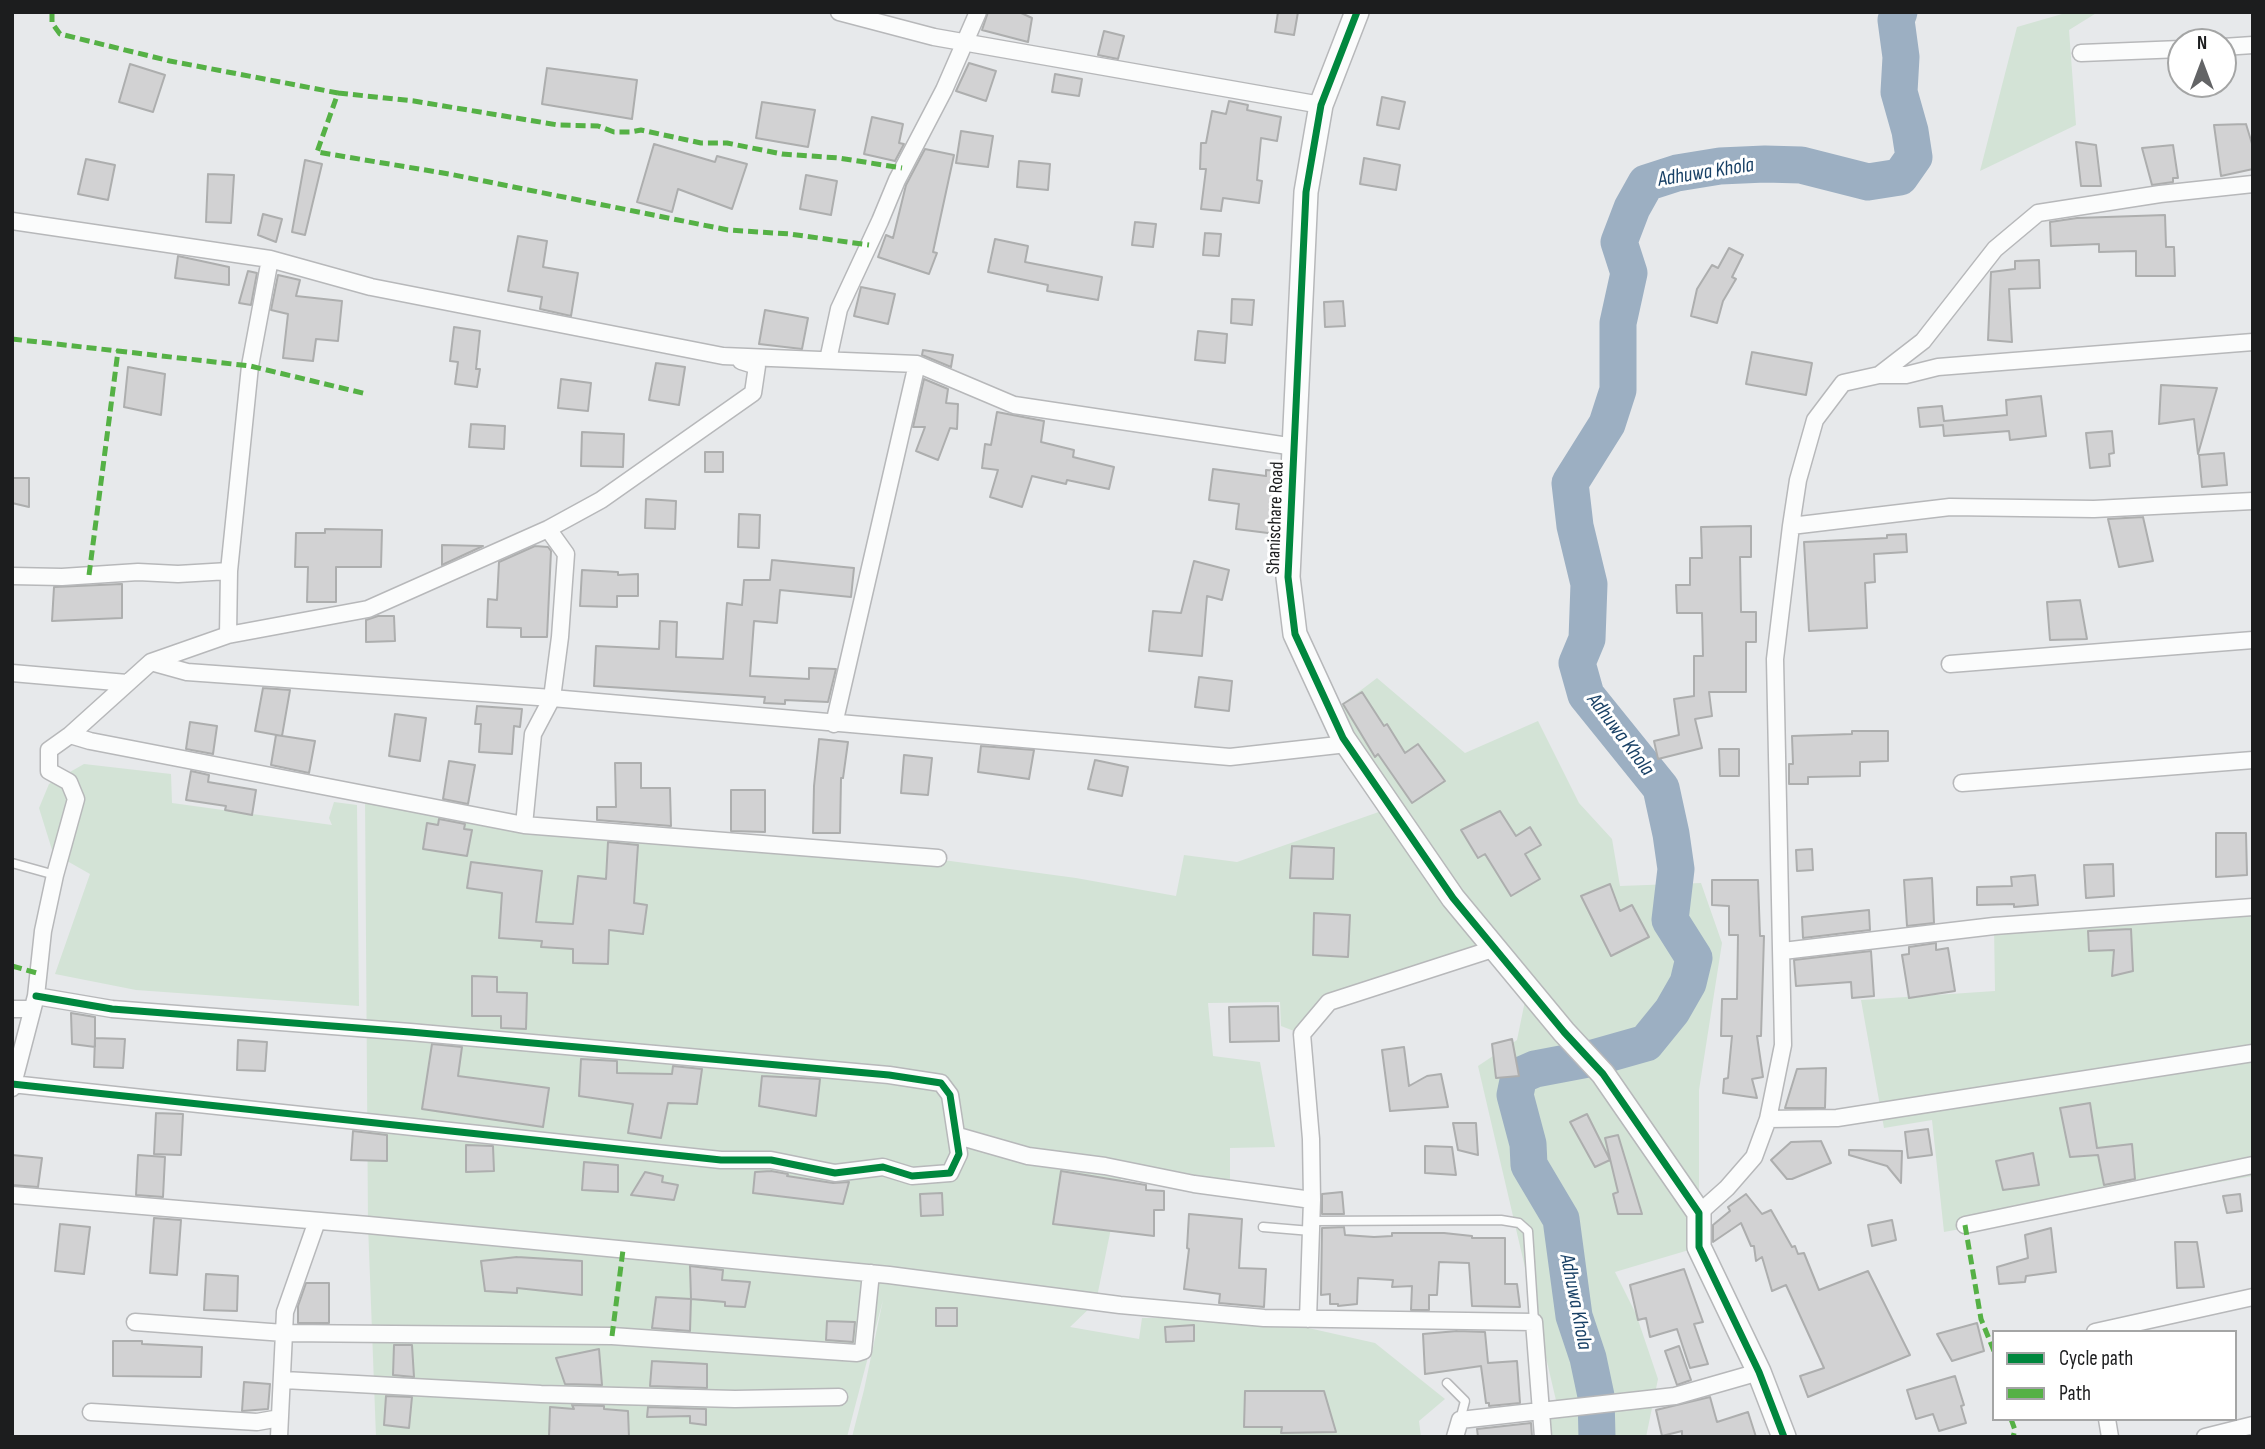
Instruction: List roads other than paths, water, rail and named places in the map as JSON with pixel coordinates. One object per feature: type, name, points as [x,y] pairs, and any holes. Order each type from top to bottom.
[{"type":"street","points":[[839,12],[934,37],[1321,105]]},
{"type":"street","points":[[828,360],[839,309],[897,180],[944,90],[978,12]]},
{"type":"street","name":"Shanischare Road","points":[[1357,12],[1321,105],[1307,192],[1288,577],[1295,634],[1347,744],[1453,898],[1602,1074],[1699,1213]]},
{"type":"street","points":[[2081,53],[2167,50]]},
{"type":"street","points":[[1879,375],[1923,341],[1996,249],[2038,214],[2160,194],[2253,184]]},
{"type":"street","points":[[12,221],[270,259],[371,287],[723,356],[757,366],[753,393],[601,500],[548,529],[368,609],[228,635],[151,662],[70,735],[49,750],[49,771],[69,782],[76,799],[55,875],[43,931],[34,1003],[13,1085],[721,1160],[771,1160],[835,1173],[883,1167],[912,1176],[950,1173],[959,1154],[950,1095],[941,1083],[889,1075],[480,1038],[34,1003],[12,1009]]},
{"type":"street","points":[[228,635],[229,571],[250,366],[270,259]]},
{"type":"street","points":[[1784,1437],[1759,1372],[1699,1247],[1699,1213],[1727,1188],[1754,1157],[1768,1119],[1783,1045],[1775,659],[1798,480],[1815,420],[1843,383],[1879,375],[1906,375],[1938,368],[2253,342]]},
{"type":"street","points":[[723,356],[917,364],[1014,405],[1295,447]]},
{"type":"street","points":[[834,724],[917,364]]},
{"type":"street","points":[[1791,526],[1950,507],[2094,509],[2253,500]]},
{"type":"street","points":[[524,825],[533,734],[552,698],[560,637],[566,554],[548,529]]},
{"type":"street","points":[[12,576],[62,577],[138,572],[178,574],[229,571]]},
{"type":"street","points":[[1950,664],[2253,640]]},
{"type":"street","points":[[151,662],[187,672],[552,698],[1230,757],[1347,744]]},
{"type":"street","points":[[12,673],[127,683]]},
{"type":"street","points":[[70,735],[524,825],[938,858]]},
{"type":"street","points":[[1962,783],[2253,760]]},
{"type":"street","points":[[1783,951],[1994,926],[2253,907]]},
{"type":"street","points":[[1308,1319],[1312,1226],[1311,1139],[1302,1034],[1329,1002],[1496,948]]},
{"type":"street","points":[[1768,1119],[1837,1118],[2253,1053]]},
{"type":"street","points":[[958,1136],[1028,1156],[1105,1166],[1194,1184],[1312,1200]]},
{"type":"street","points":[[1965,1225],[2253,1165]]},
{"type":"street","points":[[12,1195],[870,1273],[1120,1305],[1264,1318],[1534,1322],[1543,1437]]},
{"type":"street","points":[[279,1437],[284,1380],[285,1312],[317,1221]]},
{"type":"street","points":[[135,1322],[284,1333],[612,1336],[857,1353],[863,1351],[870,1273]]},
{"type":"street","points":[[2104,1330],[2253,1297]]},
{"type":"street","points":[[1455,1437],[1460,1420],[1675,1396],[1759,1372]]},
{"type":"street","points":[[284,1380],[541,1394],[735,1399],[839,1397]]},
{"type":"street","points":[[92,1412],[257,1422],[280,1418]]},
{"type":"street","points":[[2205,1437],[2253,1425]]},
{"type":"lane","points":[[12,863],[55,875]]},
{"type":"lane","points":[[1264,1227],[1501,1220],[1519,1223],[1528,1231],[1534,1322]]},
{"type":"lane","points":[[1447,1383],[1465,1401],[1460,1420]]},
{"type":"waterway","name":"Adhuwa Khola","points":[[1597,1437],[1596,1396],[1588,1358],[1574,1316],[1561,1219],[1529,1165],[1528,1144],[1515,1095],[1519,1076],[1535,1069],[1593,1058],[1646,1043],[1672,1011],[1688,983],[1694,958],[1670,920],[1676,869],[1661,788],[1586,695],[1577,663],[1587,639],[1589,584],[1575,526],[1570,483],[1607,424],[1618,390],[1618,323],[1629,273],[1619,242],[1632,208],[1646,183],[1677,173],[1720,166],[1765,164],[1801,165],[1868,182],[1900,177],[1914,157],[1899,92],[1901,57],[1896,20],[1899,12]]}]
